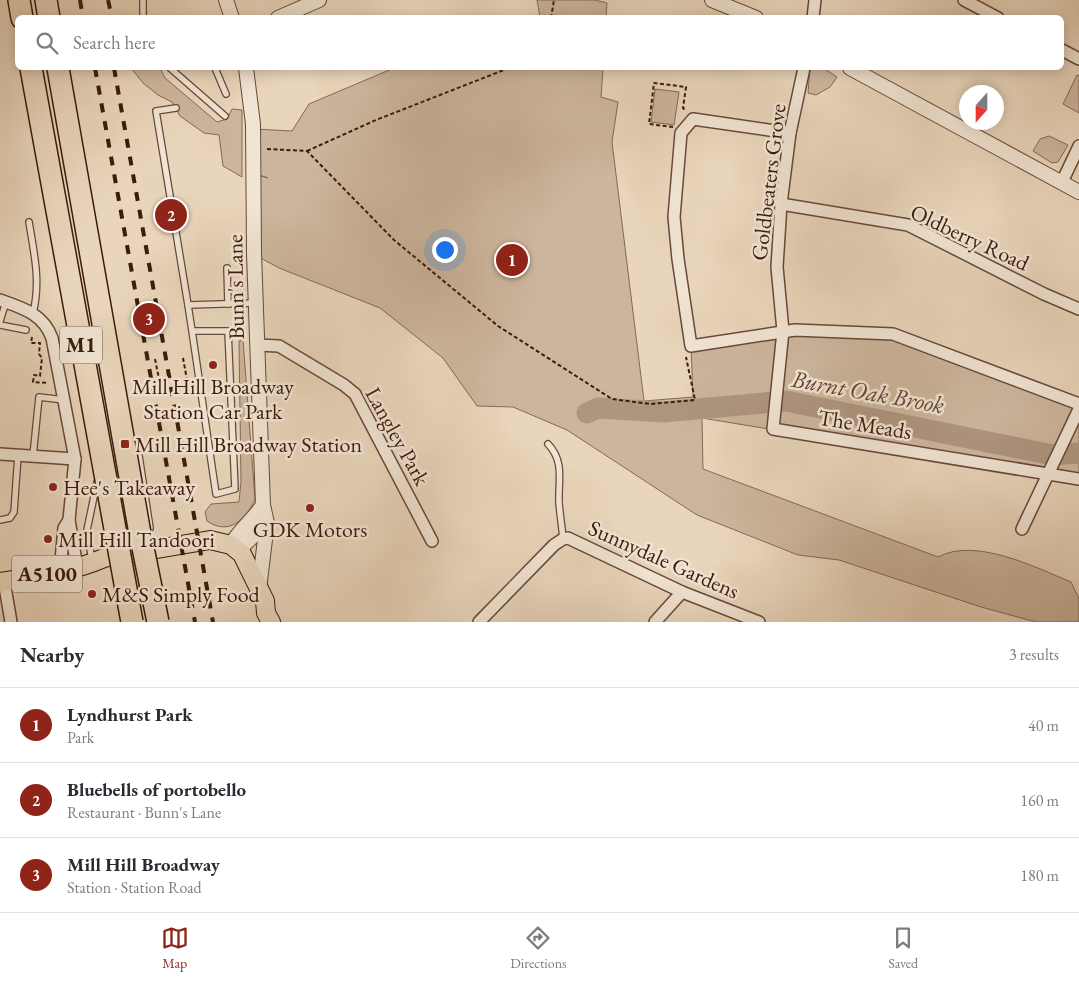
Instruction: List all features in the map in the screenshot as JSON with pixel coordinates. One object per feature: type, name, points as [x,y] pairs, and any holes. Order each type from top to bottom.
[{"type":"highway","points":[[19,0],[22,15]]},
{"type":"highway","points":[[46,0],[48,15]]},
{"type":"highway","name":"M1","points":[[31,70],[132,622]]},
{"type":"highway","name":"M1","points":[[58,70],[139,528],[158,622]]},
{"type":"main road","name":"A5100","points":[[2,582],[77,567],[104,558],[154,548],[210,540],[231,545]]},
{"type":"main road","name":"A5100","points":[[77,567],[106,568],[211,552],[231,545]]},
{"type":"main road","points":[[231,545],[242,554],[265,601],[268,617]]},
{"type":"main road","points":[[231,545],[232,561],[256,606],[268,617]]},
{"type":"street","points":[[226,0],[231,15]]},
{"type":"street","points":[[285,15],[319,0]]},
{"type":"street","points":[[712,0],[749,15]]},
{"type":"street","points":[[813,15],[815,0]]},
{"type":"street","points":[[964,0],[992,15]]},
{"type":"street","points":[[1064,51],[1079,58]]},
{"type":"street","name":"Bunn's Lane","points":[[246,70],[251,94],[254,148],[256,303],[264,506],[267,523],[259,589]]},
{"type":"street","name":"Goldbeaters Grove","points":[[783,331],[777,267],[781,204],[790,133],[804,70]]},
{"type":"street","points":[[854,70],[1079,192]]},
{"type":"street","points":[[790,133],[693,119],[681,133],[674,217],[678,259],[691,346],[783,331],[893,334],[1079,404]]},
{"type":"street","points":[[1062,182],[1079,146]]},
{"type":"street","name":"Oldberry Road","points":[[781,204],[908,225],[1044,294],[1079,309]]},
{"type":"street","points":[[3,301],[36,315],[48,327],[52,338],[75,459],[69,520],[77,567]]},
{"type":"street","name":"The Meads","points":[[783,331],[773,429],[1079,479]]},
{"type":"street","name":"Langley Park","points":[[258,345],[279,346],[344,385],[355,394],[432,541]]},
{"type":"street","points":[[1022,529],[1079,409]]},
{"type":"street","points":[[0,454],[75,459]]},
{"type":"street","points":[[264,506],[247,526],[237,533],[231,545],[244,545],[267,523]]},
{"type":"street","points":[[69,520],[64,528],[77,567]]},
{"type":"street","name":"Sunnydale Gardens","points":[[559,542],[575,540],[682,592],[759,622]]},
{"type":"street","points":[[479,622],[559,542]]},
{"type":"street","points":[[2,582],[11,622]]},
{"type":"street","points":[[655,622],[682,592]]},
{"type":"lane","points":[[143,0],[143,15]]},
{"type":"lane","points":[[172,70],[225,116]]},
{"type":"lane","points":[[216,70],[226,94]]},
{"type":"lane","points":[[176,108],[156,111],[188,305],[192,332],[216,494],[236,489],[228,331],[192,332]]},
{"type":"lane","points":[[29,222],[37,275],[36,315]]},
{"type":"lane","points":[[227,268],[228,304]]},
{"type":"lane","points":[[0,321],[3,301]]},
{"type":"lane","points":[[188,305],[256,303]]},
{"type":"lane","points":[[0,325],[26,330]]},
{"type":"lane","points":[[33,456],[39,397],[64,400]]},
{"type":"lane","points":[[548,444],[555,451],[559,462],[559,542]]},
{"type":"lane","points":[[134,553],[150,532],[138,449]]},
{"type":"lane","points":[[0,520],[10,518],[14,512],[18,455]]},
{"type":"lane","points":[[77,567],[97,487],[98,462]]},
{"type":"path","points":[[552,15],[554,0]]},
{"type":"path","points":[[254,148],[307,151],[376,120],[504,70]]},
{"type":"path","points":[[685,128],[649,124],[654,83],[686,87],[683,108],[693,119]]},
{"type":"path","points":[[307,151],[394,240],[498,326],[612,399],[650,404],[695,400],[686,355],[691,346]]},
{"type":"path","points":[[26,330],[32,331],[31,342],[40,343],[39,354],[42,358],[40,376],[34,375],[33,382],[61,384]]},
{"type":"path","points":[[182,358],[187,380]]},
{"type":"path","points":[[155,359],[160,384]]},
{"type":"shaded area","points":[[537,0],[595,0],[607,3],[606,15],[540,15]]},
{"type":"shaded area","points":[[133,70],[161,70],[165,78],[217,122],[227,119],[232,109],[242,110],[242,177],[223,166],[219,135],[204,133],[180,116],[172,102],[158,95],[143,83]]},
{"type":"shaded area","points":[[389,70],[603,70],[601,97],[618,102],[612,142],[644,401],[693,397],[691,345],[783,331],[893,334],[1079,404],[1079,480],[702,418],[703,469],[938,557],[953,552],[969,550],[1005,556],[1023,562],[1071,582],[1079,599],[1079,622],[1036,622],[981,607],[839,560],[798,555],[697,515],[567,430],[513,407],[477,406],[443,358],[380,308],[279,268],[257,256],[254,174],[268,178],[254,173],[254,129],[292,131],[309,104]]},
{"type":"shaded area","points":[[810,70],[826,70],[837,77],[830,87],[816,95],[808,93]]},
{"type":"shaded area","points":[[1077,75],[1079,76],[1079,113],[1063,104]]},
{"type":"shaded area","points":[[655,89],[679,92],[674,125],[651,122]]},
{"type":"shaded area","points":[[1049,136],[1068,145],[1058,162],[1052,163],[1033,151],[1040,139]]},
{"type":"shaded area","points":[[243,340],[255,499],[242,519],[236,524],[223,527],[207,521],[205,512],[211,504],[239,502],[241,481],[239,341]]},
{"type":"waterway","name":"Burnt Oak Brook","points":[[587,413],[598,408],[664,412],[786,401],[1053,455],[1079,453]]},
{"type":"railway","points":[[80,0],[82,15]]},
{"type":"railway","points":[[108,0],[111,15]]},
{"type":"railway","points":[[95,70],[195,622]]},
{"type":"railway","points":[[114,70],[213,622]]},
{"type":"place","name":"Bluebells of portobello","points":[[171,215]]},
{"type":"place","name":"Lyndhurst Park","points":[[512,260]]},
{"type":"place","name":"Mill Hill Broadway","points":[[149,319]]},
{"type":"place","name":"Mill Hill Broadway Station Car Park","points":[[213,365]]},
{"type":"place","name":"Mill Hill Broadway Station","points":[[125,444]]},
{"type":"place","name":"Hee's Takeaway","points":[[53,487]]},
{"type":"place","name":"GDK Motors","points":[[310,508]]},
{"type":"place","name":"Mill Hill Tandoori","points":[[48,539]]},
{"type":"place","name":"M&S Simply Food","points":[[92,594]]}]
